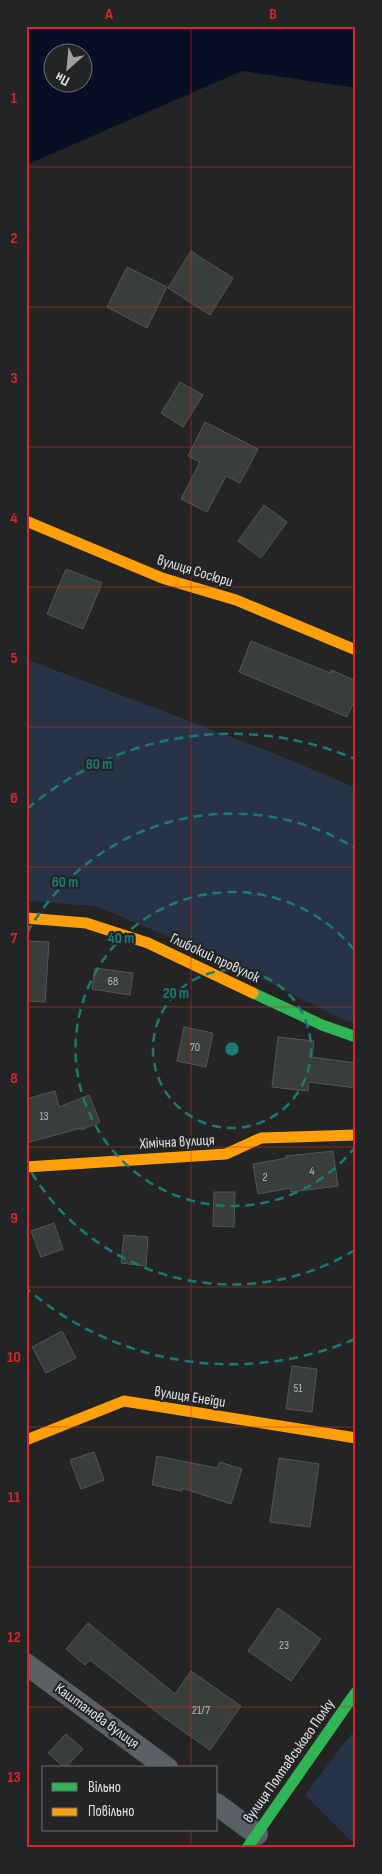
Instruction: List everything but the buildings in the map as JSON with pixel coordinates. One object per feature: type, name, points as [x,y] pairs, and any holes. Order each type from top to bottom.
[{"type":"street","name":"вулиця Сосюри","points":[[26,521],[162,578],[236,600],[356,650]]},
{"type":"street","name":"Глибокий провулок","points":[[26,918],[86,923],[148,943],[322,1025],[356,1037]]},
{"type":"street","name":"Хімічна вулиця","points":[[26,1168],[53,1164],[226,1154],[261,1138],[356,1135]]},
{"type":"street","name":"вулиця Енеїди","points":[[26,1440],[124,1401],[356,1438]]},
{"type":"street","name":"Каштанова вулиця","points":[[26,1664],[164,1766]]},
{"type":"street","name":"вулиця Полтавського Полку","points":[[252,1841],[356,1692]]},
{"type":"street","points":[[218,1806],[252,1841]]},
{"type":"shaded area","points":[[26,26],[356,26],[356,88],[242,71],[26,165]]},
{"type":"shaded area","points":[[26,659],[273,753],[356,788],[356,1023],[344,1020],[222,959],[96,906],[26,901]]},
{"type":"shaded area","points":[[356,1728],[356,1846],[305,1795]]},
{"type":"traffic: fast","points":[[253,993],[322,1025],[356,1037]]},
{"type":"traffic: fast","points":[[247,1848],[356,1692]]},
{"type":"traffic: slow","points":[[26,521],[162,578],[236,600],[356,650]]},
{"type":"traffic: slow","points":[[26,918],[86,923],[148,943],[253,993]]},
{"type":"traffic: slow","points":[[26,1167],[226,1154],[261,1138],[356,1135]]},
{"type":"traffic: slow","points":[[26,1440],[124,1401],[356,1438]]}]
